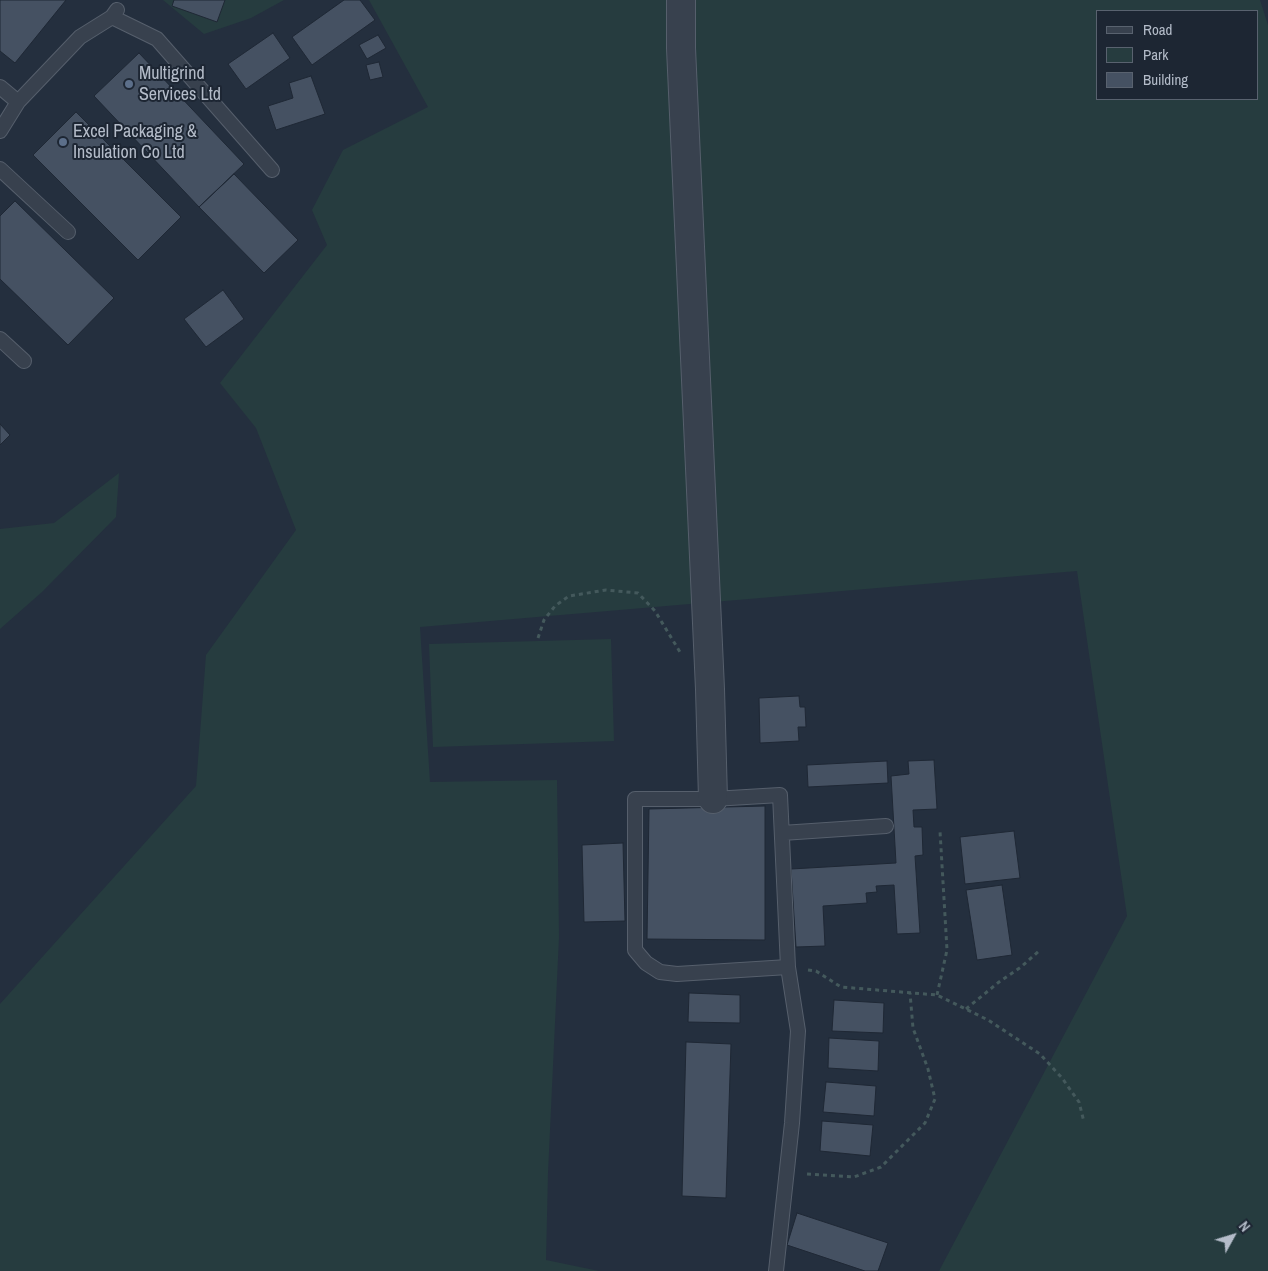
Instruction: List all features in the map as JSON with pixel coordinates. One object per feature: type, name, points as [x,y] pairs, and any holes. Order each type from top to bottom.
[{"type":"street","points":[[682,0],[681,48],[710,689],[713,799]]},
{"type":"lane","points":[[0,131],[18,102],[80,37],[114,14],[157,39],[272,170]]},
{"type":"lane","points":[[0,87],[18,102]]},
{"type":"lane","points":[[0,169],[68,232]]},
{"type":"lane","points":[[0,339],[24,361]]},
{"type":"lane","points":[[776,1271],[792,1123],[798,1031],[788,967],[780,795],[713,799],[635,799],[635,950],[646,963],[660,972],[677,974],[788,967]]},
{"type":"lane","points":[[782,833],[886,826]]},
{"type":"path","points":[[538,638],[544,620],[554,606],[569,596],[606,590],[638,593],[655,611],[682,656]]},
{"type":"path","points":[[937,995],[947,950],[940,831]]},
{"type":"path","points":[[966,1009],[1040,950]]},
{"type":"path","points":[[788,967],[816,971],[841,987],[937,995],[988,1020],[1040,1054],[1062,1078],[1078,1102],[1084,1122]]},
{"type":"path","points":[[786,1172],[854,1178],[881,1167],[925,1122],[935,1099],[928,1069],[913,1028],[910,992]]},
{"type":"green space","points":[[163,0],[284,0],[251,18],[204,34]]},
{"type":"green space","points":[[369,0],[1260,0],[1268,25],[1268,1271],[939,1271],[1127,916],[1077,571],[420,627],[430,782],[557,780],[559,937],[548,1173],[546,1260],[599,1271],[0,1271],[0,1004],[196,786],[206,655],[296,530],[256,428],[220,383],[327,245],[312,210],[343,150],[428,107]]},
{"type":"green space","points":[[119,473],[116,517],[42,592],[0,629],[0,529],[54,523]]},
{"type":"green space","points":[[611,639],[614,741],[433,747],[429,644]]},
{"type":"building","points":[[0,0],[66,0],[15,63],[0,51]]},
{"type":"building","points":[[174,0],[225,0],[217,22],[172,6]]},
{"type":"building","points":[[344,0],[360,0],[375,20],[312,65],[292,37]]},
{"type":"building","points":[[273,33],[290,58],[246,89],[228,64]]},
{"type":"building","points":[[378,35],[386,48],[367,59],[359,45]]},
{"type":"building","points":[[139,53],[244,164],[199,207],[94,96]]},
{"type":"building","points":[[379,62],[383,77],[370,80],[366,65]]},
{"type":"building","points":[[311,76],[325,114],[276,130],[268,106],[293,98],[289,83]]},
{"type":"building","points":[[76,112],[181,217],[138,260],[33,155]]},
{"type":"building","points":[[234,174],[298,240],[264,273],[199,207]]},
{"type":"building","points":[[15,201],[114,298],[68,345],[0,279],[0,216]]},
{"type":"building","points":[[223,290],[244,319],[206,347],[184,319]]},
{"type":"building","points":[[0,424],[10,435],[0,445]]},
{"type":"building","points":[[799,696],[800,707],[805,707],[806,727],[798,727],[799,741],[760,743],[759,698]]},
{"type":"building","points":[[934,760],[937,809],[913,810],[914,827],[922,827],[923,855],[915,856],[920,933],[897,934],[894,885],[876,886],[877,892],[866,893],[867,903],[823,906],[825,946],[796,947],[791,869],[896,863],[891,776],[909,774],[908,761]]},
{"type":"building","points":[[887,761],[888,783],[808,787],[807,765]]},
{"type":"building","points":[[765,806],[765,940],[647,939],[649,809]]},
{"type":"building","points":[[1014,831],[1020,878],[965,884],[960,837]]},
{"type":"building","points":[[623,843],[625,921],[584,922],[582,845]]},
{"type":"building","points":[[1002,885],[1012,955],[977,960],[966,890]]},
{"type":"building","points":[[689,993],[740,995],[740,1023],[688,1022]]},
{"type":"building","points":[[834,1000],[884,1003],[883,1033],[832,1031]]},
{"type":"building","points":[[829,1038],[879,1041],[878,1071],[828,1068]]},
{"type":"building","points":[[686,1042],[731,1044],[726,1198],[682,1196]]},
{"type":"building","points":[[826,1082],[876,1086],[874,1116],[823,1112]]},
{"type":"building","points":[[822,1121],[873,1125],[870,1156],[820,1151]]},
{"type":"building","points":[[797,1213],[888,1243],[878,1271],[865,1271],[787,1245]]},
{"type":"place","name":"Multigrind Services Ltd","points":[[129,84]]},
{"type":"place","name":"Excel Packaging & Insulation Co Ltd","points":[[63,142]]}]
